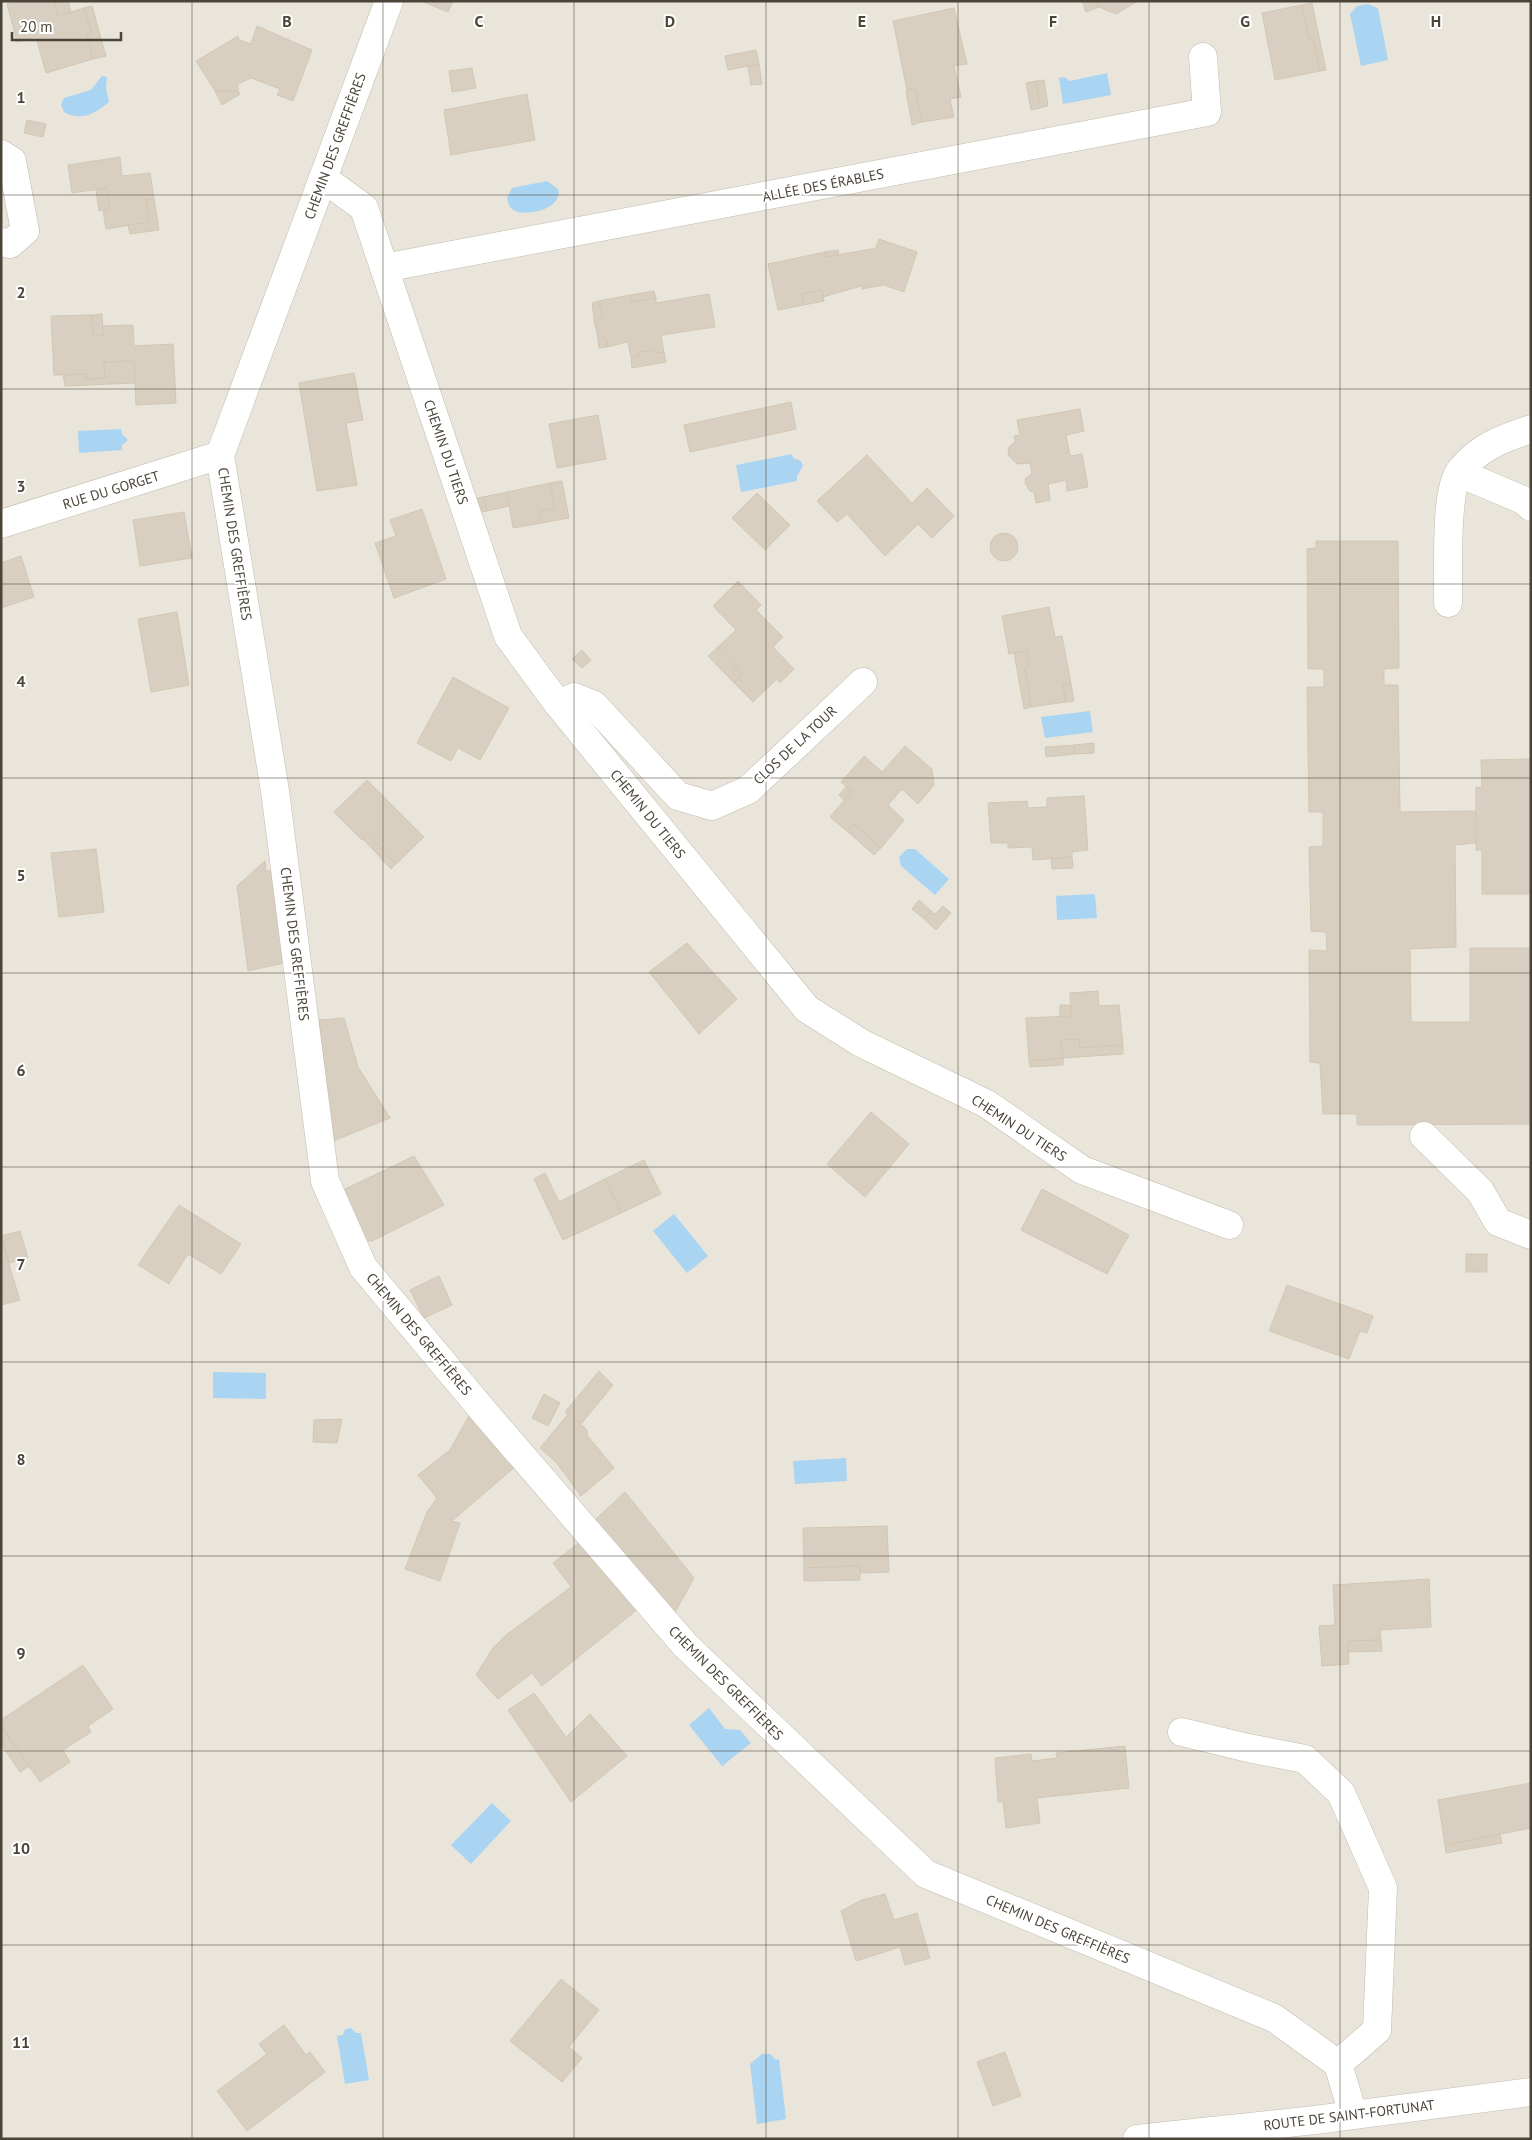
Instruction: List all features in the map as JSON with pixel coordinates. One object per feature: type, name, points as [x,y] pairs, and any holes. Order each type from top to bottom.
[{"type":"street","name":"CHEMIN DES GREFFIÈRES","points":[[389,1],[220,455],[275,790],[325,1181],[363,1267],[491,1421],[685,1646],[926,1874],[1274,2018],[1338,2064]]},
{"type":"street","name":"ALLÉE DES ÉRABLES","points":[[384,268],[1207,112],[1203,57]]},
{"type":"street","points":[[1,154],[12,161],[25,231],[10,244],[1,242]]},
{"type":"street","name":"CHEMIN DU TIERS","points":[[323,178],[364,208],[508,636],[558,704],[808,1009],[861,1043],[987,1104],[1082,1170],[1230,1225]]},
{"type":"street","points":[[1448,603],[1451,496],[1458,472],[1475,456],[1498,440],[1531,429]]},
{"type":"street","name":"RUE DU GORGET","points":[[1,524],[220,455]]},
{"type":"street","points":[[1458,472],[1523,500],[1531,507]]},
{"type":"street","name":"CLOS DE LA TOUR","points":[[558,704],[574,696],[594,705],[678,796],[712,806],[748,790],[863,682]]},
{"type":"street","points":[[1424,1136],[1480,1192],[1498,1222],[1531,1235]]},
{"type":"street","points":[[1182,1732],[1305,1759],[1341,1793],[1383,1888],[1377,2030],[1338,2064],[1353,2114]]},
{"type":"street","name":"ROUTE DE SAINT-FORTUNAT","points":[[1137,2139],[1315,2120],[1531,2092]]},
{"type":"shaded area","points":[[1,1],[1531,1],[1531,2139],[1,2139]]},
{"type":"water","points":[[1368,4],[1378,8],[1388,60],[1361,66],[1350,14],[1357,6]]},
{"type":"water","points":[[1107,73],[1111,95],[1063,104],[1059,78],[1064,77],[1070,81]]},
{"type":"water","points":[[102,76],[107,77],[106,88],[109,102],[99,110],[88,115],[76,116],[64,112],[61,105],[64,98],[91,90]]},
{"type":"water","points":[[547,181],[558,189],[558,196],[555,202],[549,207],[524,213],[517,212],[510,207],[507,198],[512,188]]},
{"type":"water","points":[[121,429],[122,434],[128,440],[122,445],[122,450],[79,453],[78,431]]},
{"type":"water","points":[[792,454],[793,458],[801,461],[803,466],[797,476],[797,481],[741,492],[736,465]]},
{"type":"water","points":[[1090,711],[1093,732],[1045,738],[1041,717]]},
{"type":"water","points":[[907,849],[915,849],[949,879],[935,895],[901,866],[899,857]]},
{"type":"water","points":[[1095,894],[1097,918],[1057,920],[1056,896]]},
{"type":"water","points":[[674,1214],[708,1256],[687,1273],[653,1231]]},
{"type":"water","points":[[213,1372],[266,1373],[266,1399],[213,1398]]},
{"type":"water","points":[[846,1458],[847,1481],[795,1484],[793,1461]]},
{"type":"water","points":[[709,1708],[725,1729],[740,1730],[751,1743],[722,1766],[689,1725]]},
{"type":"water","points":[[492,1803],[511,1821],[471,1864],[451,1845]]},
{"type":"water","points":[[351,2028],[356,2033],[361,2033],[369,2080],[345,2084],[337,2036],[343,2035],[345,2029]]},
{"type":"water","points":[[762,2054],[770,2054],[776,2060],[779,2059],[786,2119],[757,2124],[750,2064]]},
{"type":"building","points":[[18,1],[54,1],[58,16],[84,8],[92,33],[87,34],[93,59],[46,73],[36,37],[17,42],[7,4]]},
{"type":"building","points":[[54,1],[68,1],[71,12],[58,16]]},
{"type":"building","points":[[421,1],[453,1],[448,12]]},
{"type":"building","points":[[1082,1],[1095,1],[1099,7],[1086,12]]},
{"type":"building","points":[[1095,1],[1138,1],[1116,14],[1099,7]]},
{"type":"building","points":[[1312,3],[1326,70],[1320,71],[1313,38],[1309,39],[1302,5]]},
{"type":"building","points":[[1302,5],[1309,39],[1313,38],[1320,71],[1275,80],[1262,13]]},
{"type":"building","points":[[92,6],[106,56],[93,59],[87,34],[92,33],[84,8]]},
{"type":"building","points":[[954,8],[967,64],[954,66],[961,97],[950,99],[954,117],[922,122],[915,88],[907,90],[893,21]]},
{"type":"building","points":[[257,26],[312,50],[293,101],[277,95],[280,89],[251,78],[238,84],[238,91],[215,91],[196,61],[238,36],[239,40],[251,44]]},
{"type":"building","points":[[756,50],[759,64],[728,70],[725,56]]},
{"type":"building","points":[[759,64],[762,84],[751,85],[748,67]]},
{"type":"building","points":[[472,68],[476,88],[452,92],[449,71]]},
{"type":"building","points":[[1044,80],[1048,106],[1040,108],[1036,81]]},
{"type":"building","points":[[1036,81],[1040,108],[1031,110],[1026,83]]},
{"type":"building","points":[[915,88],[922,122],[912,125],[906,91]]},
{"type":"building","points":[[215,91],[238,91],[240,94],[222,105]]},
{"type":"building","points":[[527,94],[535,140],[451,155],[444,110]]},
{"type":"building","points":[[27,120],[46,124],[43,137],[24,133]]},
{"type":"building","points":[[120,157],[122,176],[150,173],[154,199],[146,200],[149,222],[106,229],[103,210],[109,209],[107,188],[72,193],[68,165]]},
{"type":"building","points":[[107,188],[109,209],[99,211],[96,190]]},
{"type":"building","points":[[154,199],[159,230],[130,234],[128,225],[149,222],[146,200]]},
{"type":"building","points":[[879,239],[917,252],[904,292],[884,285],[862,289],[861,286],[823,297],[822,290],[801,294],[804,305],[778,310],[768,264],[825,252],[826,257],[876,248]]},
{"type":"building","points":[[838,250],[839,255],[826,257],[825,252]]},
{"type":"building","points":[[822,290],[824,301],[804,305],[801,294]]},
{"type":"building","points":[[654,291],[656,298],[631,302],[630,295]]},
{"type":"building","points":[[709,294],[715,327],[661,335],[664,352],[656,353],[655,350],[639,352],[639,356],[631,357],[628,342],[607,347],[606,339],[597,332],[595,325],[602,315],[599,301],[630,295],[631,302],[656,298],[656,303]]},
{"type":"building","points":[[599,301],[602,315],[595,325],[592,303]]},
{"type":"building","points":[[102,314],[103,335],[93,336],[92,315]]},
{"type":"building","points":[[92,315],[93,336],[103,335],[103,326],[133,325],[134,346],[173,344],[176,403],[136,405],[134,361],[104,362],[105,378],[86,379],[86,374],[54,375],[51,316]]},
{"type":"building","points":[[597,332],[606,339],[607,347],[599,348]]},
{"type":"building","points":[[655,350],[656,353],[664,352],[666,362],[632,368],[631,357],[639,356],[639,352]]},
{"type":"building","points":[[134,361],[135,383],[65,386],[63,375],[86,374],[86,379],[105,378],[104,362]]},
{"type":"building","points":[[354,373],[363,420],[346,423],[357,485],[317,491],[299,383]]},
{"type":"building","points":[[791,402],[796,429],[690,452],[684,425]]},
{"type":"building","points":[[1080,409],[1084,431],[1066,435],[1070,456],[1082,454],[1088,487],[1067,491],[1066,480],[1048,484],[1050,500],[1036,503],[1034,492],[1030,491],[1025,483],[1026,478],[1032,473],[1030,463],[1017,464],[1008,455],[1009,447],[1015,442],[1014,436],[1020,435],[1017,420]]},
{"type":"building","points":[[598,415],[606,459],[557,468],[549,424]]},
{"type":"building","points":[[867,455],[912,503],[927,488],[954,516],[932,538],[918,524],[885,556],[847,514],[837,522],[817,501]]},
{"type":"building","points":[[562,481],[569,518],[541,523],[539,512],[555,508],[550,483]]},
{"type":"building","points":[[550,483],[555,508],[539,512],[541,523],[513,528],[507,492]]},
{"type":"building","points":[[507,492],[509,506],[487,511],[483,497]]},
{"type":"building","points":[[757,493],[790,525],[765,550],[732,518]]},
{"type":"building","points":[[483,497],[487,511],[477,513],[472,499]]},
{"type":"building","points":[[422,509],[446,579],[394,598],[375,543],[396,536],[390,520]]},
{"type":"building","points":[[184,512],[192,558],[140,566],[133,520]]},
{"type":"building","points":[[1004,533],[1014,537],[1018,547],[1014,557],[1004,561],[994,557],[990,547],[994,537]]},
{"type":"building","points":[[1316,541],[1398,541],[1399,668],[1384,669],[1384,685],[1398,685],[1400,812],[1477,811],[1476,843],[1455,845],[1456,947],[1410,949],[1411,1022],[1470,1022],[1470,948],[1531,948],[1531,1124],[1357,1125],[1357,1114],[1323,1114],[1320,1063],[1310,1062],[1309,950],[1327,951],[1326,932],[1311,931],[1309,847],[1323,846],[1323,812],[1309,812],[1307,687],[1324,687],[1324,669],[1308,669],[1307,549],[1316,548]]},
{"type":"building","points":[[21,556],[34,597],[1,608],[1,563]]},
{"type":"building","points":[[738,581],[761,605],[756,610],[783,637],[773,647],[794,669],[780,683],[777,679],[753,702],[734,683],[742,674],[718,647],[736,630],[713,606]]},
{"type":"building","points":[[1049,607],[1055,637],[1062,636],[1071,684],[1063,685],[1066,702],[1031,707],[1025,667],[1029,666],[1027,651],[1009,654],[1002,616]]},
{"type":"building","points":[[177,612],[189,685],[151,692],[138,619]]},
{"type":"building","points":[[718,647],[742,674],[734,683],[708,656]]},
{"type":"building","points":[[582,650],[591,660],[582,668],[572,659]]},
{"type":"building","points":[[1027,651],[1029,666],[1025,667],[1031,707],[1024,709],[1014,653]]},
{"type":"building","points":[[453,677],[509,708],[480,760],[458,748],[451,761],[417,743]]},
{"type":"building","points":[[1071,684],[1074,701],[1066,702],[1063,685]]},
{"type":"building","points":[[1094,743],[1094,753],[1075,754],[1074,745]]},
{"type":"building","points":[[1074,745],[1075,754],[1046,757],[1045,747]]},
{"type":"building","points":[[905,746],[932,769],[934,785],[918,804],[902,789],[888,805],[904,820],[881,848],[854,824],[847,831],[830,817],[852,791],[841,782],[864,756],[882,772]]},
{"type":"building","points":[[1531,759],[1531,894],[1482,894],[1482,850],[1476,850],[1476,787],[1482,788],[1481,760]]},
{"type":"building","points":[[367,780],[424,837],[396,864],[368,834],[362,840],[334,812]]},
{"type":"building","points":[[846,787],[852,791],[844,800],[839,795]]},
{"type":"building","points":[[1084,796],[1088,850],[1072,852],[1072,857],[1033,860],[1032,847],[1008,848],[1008,843],[991,843],[988,803],[1027,801],[1028,808],[1047,807],[1047,798]]},
{"type":"building","points":[[854,824],[881,848],[874,855],[847,831]]},
{"type":"building","points":[[368,834],[396,864],[391,869],[363,839]]},
{"type":"building","points":[[96,849],[104,912],[59,917],[51,853]]},
{"type":"building","points":[[1072,857],[1073,868],[1052,869],[1051,859]]},
{"type":"building","points":[[265,861],[266,871],[271,871],[284,963],[248,971],[237,886]]},
{"type":"building","points":[[919,900],[931,911],[924,919],[912,909]]},
{"type":"building","points":[[943,906],[951,913],[936,930],[924,919],[931,911],[935,914]]},
{"type":"building","points":[[687,943],[737,999],[699,1034],[649,972]]},
{"type":"building","points":[[1098,991],[1099,1006],[1119,1005],[1123,1045],[1080,1048],[1079,1039],[1061,1040],[1063,1058],[1029,1061],[1026,1018],[1071,1016],[1070,993]]},
{"type":"building","points":[[1060,1005],[1070,1005],[1071,1016],[1060,1016]]},
{"type":"building","points":[[344,1018],[358,1067],[390,1118],[333,1141],[319,1020]]},
{"type":"building","points":[[1079,1039],[1080,1048],[1123,1045],[1123,1054],[1063,1058],[1061,1040]]},
{"type":"building","points":[[1063,1058],[1063,1065],[1030,1067],[1029,1061]]},
{"type":"building","points":[[871,1112],[909,1144],[865,1197],[827,1164]]},
{"type":"building","points":[[414,1156],[444,1205],[372,1241],[364,1241],[341,1191]]},
{"type":"building","points":[[644,1160],[661,1194],[621,1213],[605,1179]]},
{"type":"building","points":[[545,1173],[559,1202],[605,1179],[621,1213],[563,1240],[534,1179]]},
{"type":"building","points":[[1042,1189],[1129,1235],[1107,1274],[1021,1230]]},
{"type":"building","points":[[179,1205],[241,1244],[221,1274],[188,1254],[169,1284],[138,1265]]},
{"type":"building","points":[[20,1231],[28,1258],[9,1263],[1,1236]]},
{"type":"building","points":[[1,1239],[20,1300],[1,1305]]},
{"type":"building","points":[[1466,1254],[1487,1254],[1487,1272],[1466,1272]]},
{"type":"building","points":[[439,1276],[452,1305],[424,1318],[410,1290]]},
{"type":"building","points":[[1287,1285],[1373,1316],[1367,1333],[1360,1331],[1349,1359],[1269,1331]]},
{"type":"building","points":[[599,1371],[613,1385],[581,1424],[565,1412]]},
{"type":"building","points":[[544,1394],[560,1403],[548,1426],[532,1418]]},
{"type":"building","points":[[471,1412],[516,1466],[452,1521],[460,1523],[440,1581],[405,1569],[427,1512],[437,1498],[418,1475],[450,1450]]},
{"type":"building","points":[[569,1413],[587,1430],[587,1435],[614,1468],[581,1496],[556,1462],[540,1448]]},
{"type":"building","points":[[342,1419],[337,1443],[313,1442],[314,1420]]},
{"type":"building","points":[[625,1492],[694,1578],[674,1614],[663,1606],[595,1520]]},
{"type":"building","points":[[887,1526],[889,1572],[860,1573],[860,1566],[804,1568],[803,1528]]},
{"type":"building","points":[[582,1540],[638,1609],[542,1686],[532,1673],[498,1699],[476,1675],[493,1648],[506,1635],[571,1587],[553,1563]]},
{"type":"building","points":[[860,1566],[860,1580],[804,1581],[804,1568]]},
{"type":"building","points":[[1429,1579],[1431,1627],[1380,1630],[1381,1640],[1348,1641],[1349,1664],[1322,1666],[1319,1626],[1335,1625],[1333,1585]]},
{"type":"building","points":[[1381,1640],[1382,1651],[1349,1652],[1348,1641]]},
{"type":"building","points":[[83,1665],[113,1709],[88,1726],[91,1732],[63,1750],[70,1762],[40,1782],[1,1726],[1,1720]]},
{"type":"building","points":[[534,1693],[566,1737],[590,1714],[627,1756],[571,1802],[508,1710]]},
{"type":"building","points":[[1,1726],[29,1766],[20,1772],[1,1744]]},
{"type":"building","points":[[1125,1746],[1129,1788],[1037,1798],[1040,1823],[1006,1828],[1003,1801],[998,1802],[995,1758],[1031,1754],[1032,1761],[1057,1758],[1056,1753]]},
{"type":"building","points":[[1531,1783],[1531,1828],[1445,1845],[1438,1800]]},
{"type":"building","points":[[1500,1834],[1502,1843],[1446,1853],[1445,1845]]},
{"type":"building","points":[[885,1894],[894,1920],[917,1913],[930,1958],[905,1965],[900,1947],[856,1961],[841,1911],[862,1900]]},
{"type":"building","points":[[561,1979],[599,2010],[569,2047],[582,2058],[562,2082],[510,2041]]},
{"type":"building","points":[[284,2025],[306,2055],[310,2052],[325,2072],[247,2131],[217,2091],[267,2054],[259,2044]]},
{"type":"building","points":[[1005,2052],[1021,2096],[993,2106],[977,2062]]}]
